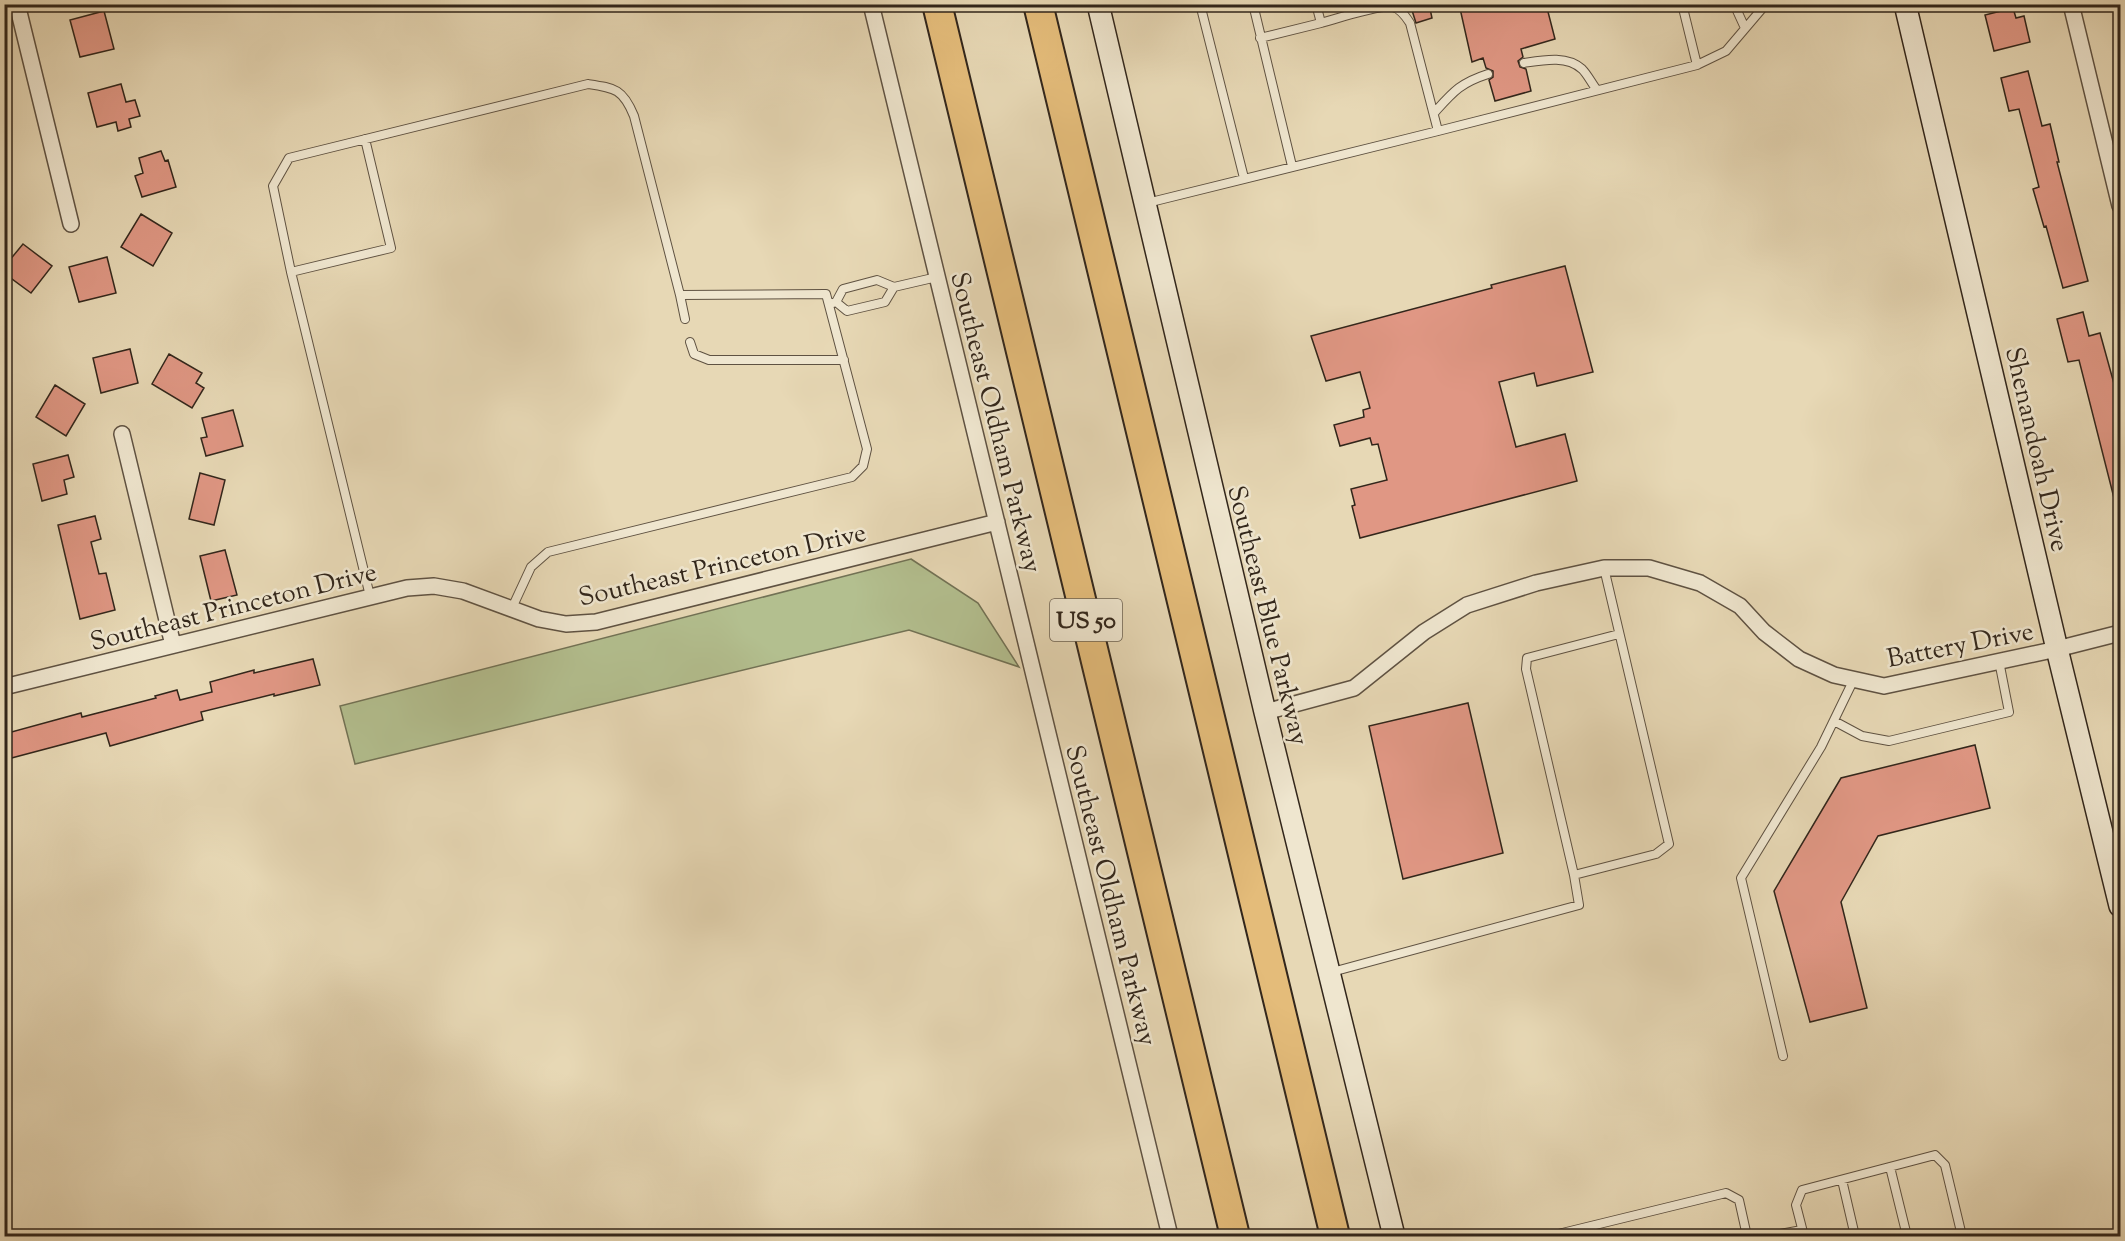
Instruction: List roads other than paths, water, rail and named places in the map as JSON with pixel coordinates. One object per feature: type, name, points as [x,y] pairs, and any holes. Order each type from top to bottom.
[{"type":"highway","name":"US 50","points":[[937,4],[1235,1236]]},
{"type":"highway","points":[[1038,4],[1335,1236]]},
{"type":"street","points":[[17,4],[71,224]]},
{"type":"street","name":"Southeast Oldham Parkway","points":[[871,4],[1170,1236]]},
{"type":"street","name":"Southeast Blue Parkway","points":[[1098,4],[1265,712],[1394,1236]]},
{"type":"street","name":"Shenandoah Drive","points":[[1905,4],[2057,649],[2121,906]]},
{"type":"street","points":[[2071,4],[2121,206]]},
{"type":"street","points":[[122,434],[173,645]]},
{"type":"street","name":"Southeast Princeton Drive","points":[[4,687],[408,588],[434,586],[463,591],[539,619],[566,624],[596,622],[997,522]]},
{"type":"street","name":"Battery Drive","points":[[1265,712],[1354,688],[1424,632],[1467,605],[1536,583],[1604,568],[1649,568],[1700,583],[1740,606],[1764,632],[1799,659],[1834,675],[1884,686],[2121,633]]},
{"type":"lane","points":[[1200,4],[1244,178]]},
{"type":"lane","points":[[1253,4],[1292,166]]},
{"type":"lane","points":[[1317,4],[1321,23]]},
{"type":"lane","points":[[1682,4],[1697,65]]},
{"type":"lane","points":[[1734,4],[1745,28]]},
{"type":"lane","points":[[1146,203],[1697,65],[1726,51],[1766,4]]},
{"type":"lane","points":[[1260,38],[1393,7],[1403,13],[1410,24],[1438,131]]},
{"type":"lane","points":[[1524,63],[1548,59],[1564,61],[1582,69],[1597,90]]},
{"type":"lane","points":[[1434,113],[1456,88],[1468,80],[1488,74]]},
{"type":"lane","points":[[370,596],[291,272],[273,186],[289,158],[588,84],[613,88],[628,100],[634,116],[685,319]]},
{"type":"lane","points":[[291,272],[391,248],[365,139]]},
{"type":"lane","points":[[512,608],[531,567],[548,552],[852,477],[863,466],[867,449],[844,360],[833,303],[843,289],[877,280],[894,287],[937,277]]},
{"type":"lane","points":[[680,295],[826,294],[833,303],[847,312],[885,302],[894,287]]},
{"type":"lane","points":[[690,342],[694,354],[709,360],[844,360]]},
{"type":"lane","points":[[1574,875],[1656,854],[1669,844],[1604,568]]},
{"type":"lane","points":[[1329,973],[1579,905],[1526,669],[1527,658],[1619,634]]},
{"type":"lane","points":[[1834,721],[1862,736],[1889,741],[2009,712],[1999,661]]},
{"type":"lane","points":[[1783,1056],[1741,878],[1821,747],[1854,679]]},
{"type":"lane","points":[[1769,1236],[1803,1233],[1796,1205],[1802,1190],[1935,1155],[1945,1165],[1962,1236]]},
{"type":"lane","points":[[1890,1167],[1907,1236]]},
{"type":"lane","points":[[1842,1180],[1856,1236]]},
{"type":"lane","points":[[1550,1236],[1726,1193],[1739,1200],[1747,1236]]}]
